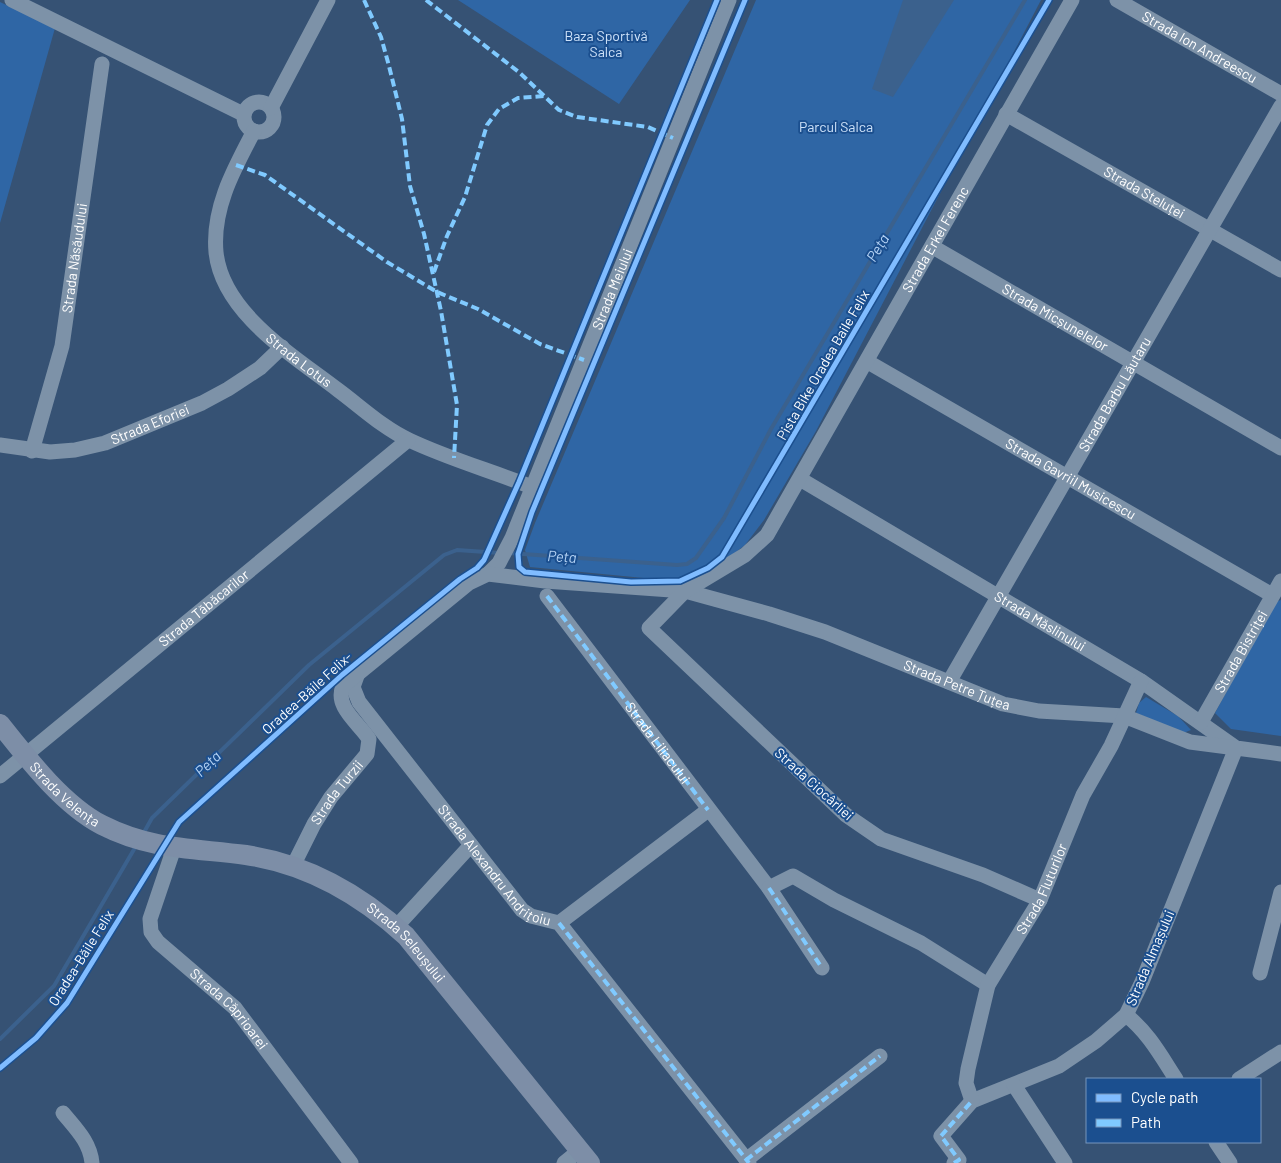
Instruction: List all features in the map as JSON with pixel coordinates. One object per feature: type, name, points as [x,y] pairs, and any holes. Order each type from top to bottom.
[{"type":"main road","name":"Strada Velența","points":[[0,724],[26,756],[83,813],[119,832],[146,842]]},
{"type":"main road","name":"Strada Seleușului","points":[[146,842],[174,848],[246,855],[294,866],[327,880],[351,894],[406,936],[585,1157]]},
{"type":"street","points":[[12,0],[243,114]]},
{"type":"street","points":[[271,108],[328,0]]},
{"type":"street","name":"Strada Meiului","points":[[494,569],[512,538],[729,0]]},
{"type":"street","name":"Strada Erkel Ferenc","points":[[649,628],[685,591],[759,544],[768,535],[1072,0]]},
{"type":"street","name":"Strada Ion Andreescu","points":[[1117,0],[1281,94]]},
{"type":"street","name":"Strada Năsăudului","points":[[32,451],[62,346],[102,64]]},
{"type":"street","points":[[263,102],[271,108],[274,118],[270,127],[262,132],[254,131],[245,124],[243,114],[253,103],[263,102]]},
{"type":"street","name":"Strada Barbu Lăutaru","points":[[949,682],[1281,106]]},
{"type":"street","name":"Strada Steluței","points":[[1006,114],[1281,270]]},
{"type":"street","name":"Strada Lotus","points":[[254,131],[232,173],[222,201],[217,230],[216,254],[225,280],[237,302],[262,330],[282,347],[385,426],[408,440],[532,487]]},
{"type":"street","name":"Strada Micșunelelor","points":[[933,247],[1281,448]]},
{"type":"street","name":"Strada Eforiei","points":[[0,445],[32,451],[61,452],[105,443],[140,430],[202,402],[244,380],[282,347]]},
{"type":"street","name":"Strada Gavriil Musicescu","points":[[868,362],[1272,595]]},
{"type":"street","name":"Strada Tăbăcarilor","points":[[0,776],[408,440]]},
{"type":"street","name":"Strada Măslinului","points":[[800,478],[1142,681],[1236,748],[1281,754]]},
{"type":"street","points":[[358,672],[469,583],[494,569]]},
{"type":"street","name":"Strada Petre Țuțea","points":[[494,569],[545,581],[685,591],[770,614],[825,632],[1003,704],[1021,708],[1124,716],[1190,742],[1236,748]]},
{"type":"street","name":"Strada Bistriței","points":[[1201,722],[1281,581]]},
{"type":"street","name":"Strada Liliacului","points":[[546,596],[769,888],[822,968]]},
{"type":"street","name":"Strada Ciocârliei","points":[[649,628],[846,816],[882,838],[983,875],[1040,900]]},
{"type":"street","name":"Strada Alexandru Andrițoiu","points":[[358,672],[353,687],[356,696],[522,910],[531,916],[559,923],[748,1162]]},
{"type":"street","name":"Strada Turzii","points":[[294,866],[314,824],[331,797],[367,754],[369,739],[345,710],[341,696],[343,686],[358,672]]},
{"type":"street","name":"Strada Fluturilor","points":[[972,1101],[966,1083],[988,986],[1040,900],[1082,795],[1142,681]]},
{"type":"street","name":"Strada Almașului","points":[[957,1161],[941,1136],[972,1101],[1059,1066],[1096,1041],[1126,1015],[1142,982],[1236,748]]},
{"type":"street","points":[[559,923],[708,810]]},
{"type":"street","points":[[396,927],[471,845]]},
{"type":"street","name":"Strada Căprioarei","points":[[174,848],[150,919],[151,932],[158,942],[235,1008],[345,1161]]},
{"type":"street","points":[[769,888],[793,876],[834,900],[921,943],[988,986]]},
{"type":"street","points":[[1260,973],[1281,892]]},
{"type":"street","points":[[1126,1015],[1138,1024],[1153,1043],[1175,1078]]},
{"type":"street","points":[[1241,1078],[1281,1052]]},
{"type":"street","points":[[748,1162],[880,1056]]},
{"type":"street","points":[[1014,1085],[1065,1163]]},
{"type":"street","points":[[63,1113],[86,1141],[91,1151],[92,1163]]},
{"type":"street","points":[[1217,1143],[1230,1163]]},
{"type":"street","points":[[564,1163],[585,1157]]},
{"type":"green space","name":"Baza Sportivă Salca","points":[[458,0],[690,0],[619,104]]},
{"type":"green space","name":"Parcul Salca","points":[[756,0],[1041,0],[816,431],[764,520],[745,545],[731,556],[685,582],[530,567],[525,550],[535,523]]},
{"type":"green space","points":[[0,2],[55,28],[0,223]]},
{"type":"green space","points":[[1281,600],[1281,736],[1231,729],[1215,713],[1275,602]]},
{"type":"green space","points":[[1146,697],[1178,716],[1191,730],[1183,733],[1136,713],[1139,703]]},
{"type":"shaded area","points":[[903,0],[954,0],[893,97],[872,89]]},
{"type":"waterway","name":"Peța","points":[[509,553],[677,565],[687,564],[696,558],[724,518],[771,429],[1025,0]]},
{"type":"waterway","name":"Peța","points":[[143,834],[152,818],[309,665],[444,555],[457,550],[500,553]]},
{"type":"waterway","name":"Peța","points":[[0,1039],[54,986],[136,846]]},
{"type":"marked path","points":[[364,0],[381,37],[389,66],[402,119],[410,186],[424,234],[441,311],[457,405],[454,458]]},
{"type":"marked path","points":[[426,0],[520,73],[559,110],[577,117],[648,127],[673,138]]},
{"type":"marked path","points":[[434,272],[447,236],[465,197],[487,125],[499,109],[518,98],[544,96]]},
{"type":"marked path","points":[[236,165],[265,175],[387,262],[437,292],[478,309],[540,344],[584,360]]},
{"type":"marked path","points":[[547,596],[708,810]]},
{"type":"marked path","points":[[769,888],[822,968]]},
{"type":"marked path","points":[[559,923],[749,1163]]},
{"type":"marked path","points":[[746,1160],[880,1056]]},
{"type":"marked path","points":[[954,1163],[959,1160],[941,1136],[972,1101]]},
{"type":"cycle path","name":"Oradea-Băile Felix-","points":[[0,1068],[36,1038],[67,1003],[179,822],[342,675],[460,579],[477,568],[484,560],[519,482],[717,0]]},
{"type":"cycle path","name":"Pista Bike Oradea Baile Felix","points":[[745,0],[532,512],[518,554],[519,567],[525,572],[631,582],[680,581],[708,568],[722,557],[1049,0]]}]
